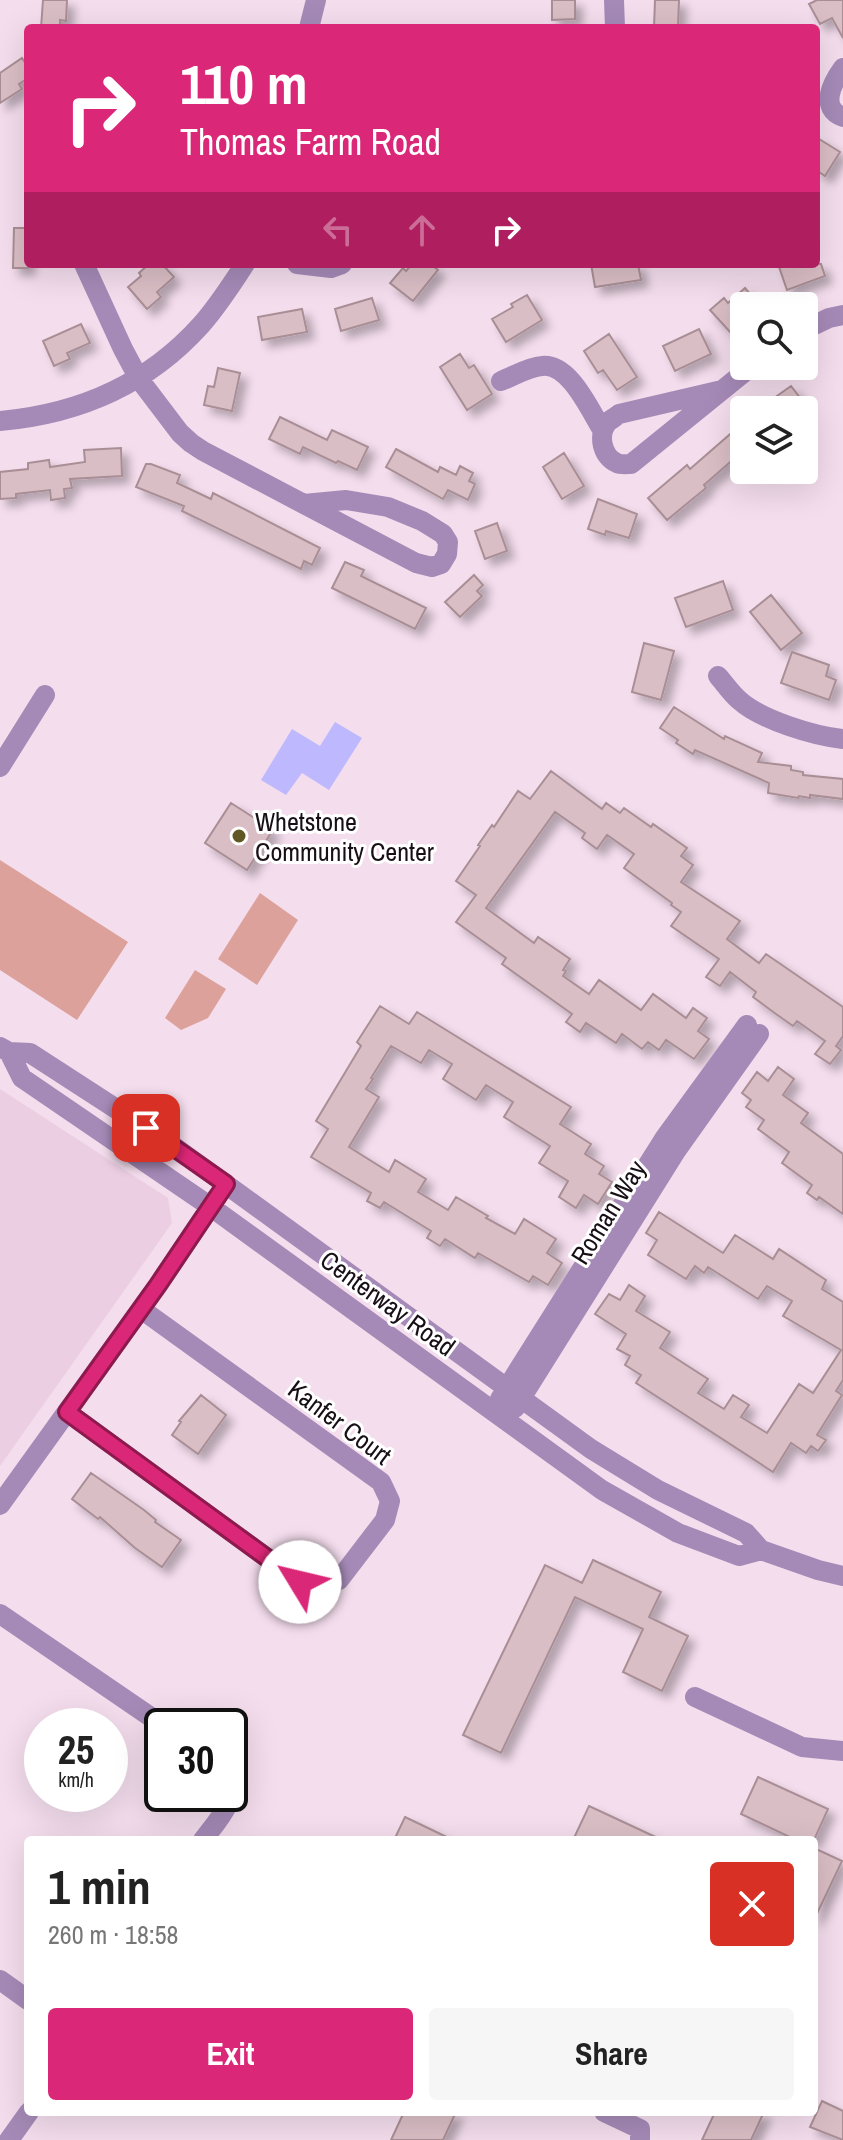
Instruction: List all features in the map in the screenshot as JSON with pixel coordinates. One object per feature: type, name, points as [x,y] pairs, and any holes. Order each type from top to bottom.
[{"type":"street","points":[[310,24],[316,0]]},
{"type":"street","points":[[614,0],[615,24]]},
{"type":"street","points":[[843,68],[836,77],[829,105],[834,113],[843,117]]},
{"type":"street","points":[[86,268],[139,379],[191,443],[304,504],[416,563],[432,567],[441,564],[447,554],[448,542],[443,534],[422,521],[388,507],[346,500],[304,504]]},
{"type":"street","points":[[0,421],[26,419],[70,408],[139,379],[203,323],[242,268]]},
{"type":"street","points":[[818,323],[843,315]]},
{"type":"street","points":[[501,381],[544,365],[564,372],[603,431]]},
{"type":"street","points":[[722,390],[619,414],[608,421],[603,431],[602,446],[608,457],[619,464],[631,464],[734,380]]},
{"type":"street","points":[[718,676],[740,701],[757,712],[822,737],[843,739]]},
{"type":"street","points":[[0,767],[45,695]]},
{"type":"street","name":"Roman Way","points":[[499,1416],[664,1139],[753,1029]]},
{"type":"street","name":"Centerway Road","points":[[4,1049],[22,1078],[211,1207],[602,1490],[678,1533],[739,1556],[761,1550]]},
{"type":"street","name":"Centerway Road","points":[[4,1049],[30,1053],[169,1143],[591,1449],[658,1490],[746,1533],[761,1550],[843,1576]]},
{"type":"street","points":[[0,1505],[141,1309],[226,1184]]},
{"type":"street","name":"Kanfer Court","points":[[67,1412],[300,1582],[321,1587],[339,1580],[385,1520],[390,1501],[381,1482],[141,1309]]},
{"type":"street","points":[[0,1614],[144,1712]]},
{"type":"street","points":[[695,1697],[802,1747],[843,1751]]},
{"type":"street","points":[[206,1836],[223,1812]]},
{"type":"street","points":[[0,1980],[24,1997]]},
{"type":"street","points":[[9,2140],[26,2116]]},
{"type":"street","points":[[612,2116],[640,2129],[640,2140]]},
{"type":"shaded area","points":[[335,722],[362,738],[329,790],[302,773],[286,795],[261,780],[292,729],[320,746]]},
{"type":"shaded area","points":[[0,860],[128,942],[77,1020],[0,970]]},
{"type":"shaded area","points":[[260,893],[298,920],[257,985],[218,959]]},
{"type":"shaded area","points":[[195,970],[226,989],[208,1018],[181,1030],[165,1018]]},
{"type":"shaded area","points":[[0,1089],[168,1198],[172,1223],[0,1466]]},
{"type":"building","points":[[43,0],[67,0],[66,21],[41,24]]},
{"type":"building","points":[[552,0],[575,0],[575,19],[552,20]]},
{"type":"building","points":[[655,0],[679,0],[678,24],[654,24]]},
{"type":"building","points":[[817,0],[843,0],[843,38],[832,18],[820,24],[809,4]]},
{"type":"building","points":[[22,58],[24,61],[24,81],[19,84],[22,89],[0,103],[0,73]]},
{"type":"building","points":[[820,140],[840,152],[825,176],[820,173]]},
{"type":"building","points":[[14,228],[24,228],[24,268],[13,268]]},
{"type":"building","points":[[821,264],[825,276],[787,290],[779,268],[820,268]]},
{"type":"building","points":[[145,268],[166,268],[174,277],[157,292],[161,297],[147,309],[128,287],[141,276],[139,273]]},
{"type":"building","points":[[403,268],[406,271],[409,268],[438,270],[413,301],[390,283]]},
{"type":"building","points":[[592,268],[639,268],[641,280],[595,287]]},
{"type":"building","points":[[527,295],[542,320],[506,342],[492,319]]},
{"type":"building","points":[[372,298],[379,320],[341,331],[335,309]]},
{"type":"building","points":[[724,298],[728,303],[730,301],[730,332],[710,310]]},
{"type":"building","points":[[302,309],[307,332],[262,340],[258,317]]},
{"type":"building","points":[[81,324],[90,343],[67,353],[70,359],[54,366],[43,341]]},
{"type":"building","points":[[699,329],[711,354],[675,371],[663,346]]},
{"type":"building","points":[[609,334],[637,377],[617,390],[603,370],[598,373],[584,351]]},
{"type":"building","points":[[460,354],[469,368],[474,365],[492,394],[467,410],[440,367]]},
{"type":"building","points":[[218,368],[240,373],[232,411],[204,405],[208,386],[214,387]]},
{"type":"building","points":[[791,386],[799,396],[777,396]]},
{"type":"building","points":[[280,417],[327,440],[332,430],[368,447],[357,470],[303,447],[300,454],[269,439]]},
{"type":"building","points":[[730,434],[730,462],[704,485],[706,488],[667,520],[648,498],[687,465],[690,469]]},
{"type":"building","points":[[121,448],[122,476],[70,479],[72,488],[64,489],[65,498],[51,500],[50,490],[0,499],[0,472],[28,469],[28,463],[49,460],[50,467],[85,462],[84,450]]},
{"type":"building","points":[[396,449],[438,472],[440,467],[456,475],[460,466],[473,473],[469,481],[475,484],[468,500],[448,490],[443,499],[386,467]]},
{"type":"building","points":[[564,453],[584,486],[562,499],[543,467]]},
{"type":"building","points":[[146,464],[180,475],[177,483],[211,499],[213,493],[320,548],[312,565],[304,561],[301,569],[182,511],[184,506],[136,487]]},
{"type":"building","points":[[598,499],[637,514],[629,538],[588,529]]},
{"type":"building","points":[[497,523],[507,551],[485,559],[475,531]]},
{"type":"building","points":[[345,562],[364,570],[361,576],[426,608],[415,629],[332,588]]},
{"type":"building","points":[[474,575],[483,585],[477,591],[482,596],[460,617],[445,602]]},
{"type":"building","points":[[723,581],[733,610],[686,627],[675,598]]},
{"type":"building","points":[[771,595],[802,633],[781,650],[750,612]]},
{"type":"building","points":[[644,643],[674,651],[661,700],[632,692]]},
{"type":"building","points":[[792,652],[829,665],[826,676],[836,680],[829,700],[781,683]]},
{"type":"building","points":[[674,707],[724,739],[725,736],[762,753],[758,762],[791,766],[791,770],[803,772],[803,775],[843,779],[843,799],[810,795],[810,798],[798,798],[768,793],[769,783],[695,750],[693,754],[660,728]]},
{"type":"building","points":[[551,771],[602,809],[606,803],[620,813],[624,808],[687,848],[681,856],[693,865],[681,882],[740,921],[727,939],[759,963],[766,954],[843,1007],[843,1036],[836,1046],[841,1050],[830,1064],[815,1054],[825,1041],[797,1021],[793,1026],[776,1014],[753,997],[756,992],[730,972],[720,986],[706,977],[719,959],[671,926],[681,912],[624,868],[634,854],[607,835],[597,849],[582,838],[585,833],[555,812],[486,908],[534,943],[538,937],[570,959],[563,976],[589,994],[599,980],[641,1010],[653,994],[686,1018],[693,1008],[707,1018],[698,1031],[709,1039],[694,1059],[666,1040],[659,1050],[648,1042],[642,1049],[622,1034],[616,1043],[586,1023],[580,1032],[566,1022],[572,1014],[502,964],[506,958],[456,922],[476,895],[456,881],[478,845],[518,791],[530,799]]},
{"type":"building","name":"Whetstone Community Center","points":[[231,803],[273,830],[247,870],[205,843]]},
{"type":"building","points":[[380,1006],[409,1024],[417,1012],[571,1107],[560,1124],[591,1144],[585,1154],[604,1166],[599,1174],[612,1182],[598,1204],[584,1195],[576,1208],[559,1197],[568,1181],[539,1163],[550,1146],[504,1117],[513,1102],[486,1085],[476,1100],[443,1079],[452,1064],[429,1050],[421,1063],[391,1046],[366,1089],[379,1097],[349,1147],[389,1172],[395,1160],[426,1179],[418,1192],[448,1210],[456,1197],[515,1234],[524,1219],[556,1239],[547,1253],[562,1263],[548,1285],[533,1276],[529,1282],[478,1253],[475,1258],[445,1239],[440,1246],[427,1238],[431,1231],[384,1202],[380,1208],[367,1201],[371,1193],[311,1157],[328,1129],[316,1121],[361,1046],[357,1042]]},
{"type":"building","points":[[778,1067],[794,1079],[783,1095],[808,1113],[801,1123],[843,1154],[843,1214],[819,1197],[817,1200],[807,1193],[812,1185],[782,1163],[789,1152],[758,1129],[764,1120],[746,1107],[751,1100],[742,1093],[757,1072],[768,1081]]},
{"type":"building","points":[[659,1212],[723,1253],[735,1235],[773,1259],[779,1249],[826,1280],[822,1289],[843,1302],[843,1380],[836,1391],[842,1395],[817,1435],[826,1440],[818,1451],[811,1446],[806,1453],[791,1443],[773,1472],[636,1383],[641,1375],[625,1365],[630,1356],[617,1349],[626,1334],[595,1314],[609,1294],[620,1300],[629,1285],[645,1296],[636,1311],[670,1332],[660,1348],[708,1379],[698,1393],[724,1409],[733,1395],[749,1405],[741,1417],[767,1433],[799,1384],[813,1393],[841,1350],[783,1316],[792,1301],[767,1286],[758,1299],[708,1267],[704,1273],[695,1266],[686,1279],[648,1255],[657,1240],[646,1233]]},
{"type":"building","points":[[201,1395],[226,1415],[198,1454],[172,1435],[179,1421]]},
{"type":"building","points":[[91,1473],[181,1540],[162,1567],[100,1517],[98,1519],[72,1499]]},
{"type":"building","points":[[593,1560],[661,1592],[649,1617],[688,1636],[662,1691],[623,1672],[643,1629],[575,1597],[501,1753],[463,1735],[545,1565],[582,1583]]},
{"type":"building","points":[[758,1777],[828,1809],[816,1836],[788,1836],[741,1814]]},
{"type":"building","points":[[589,1806],[653,1836],[575,1836]]},
{"type":"building","points":[[405,1817],[445,1836],[396,1836]]},
{"type":"building","points":[[818,1850],[842,1861],[818,1912]]},
{"type":"building","points":[[822,2101],[843,2111],[843,2140],[810,2127],[818,2116]]},
{"type":"building","points":[[402,2116],[454,2116],[443,2140],[391,2140]]},
{"type":"building","points":[[713,2116],[762,2116],[751,2140],[702,2140]]},
{"type":"place","name":"Whetstone Community Center","points":[[239,836]]},
{"type":"route","points":[[146,1128],[226,1184],[67,1412],[300,1582]]}]
